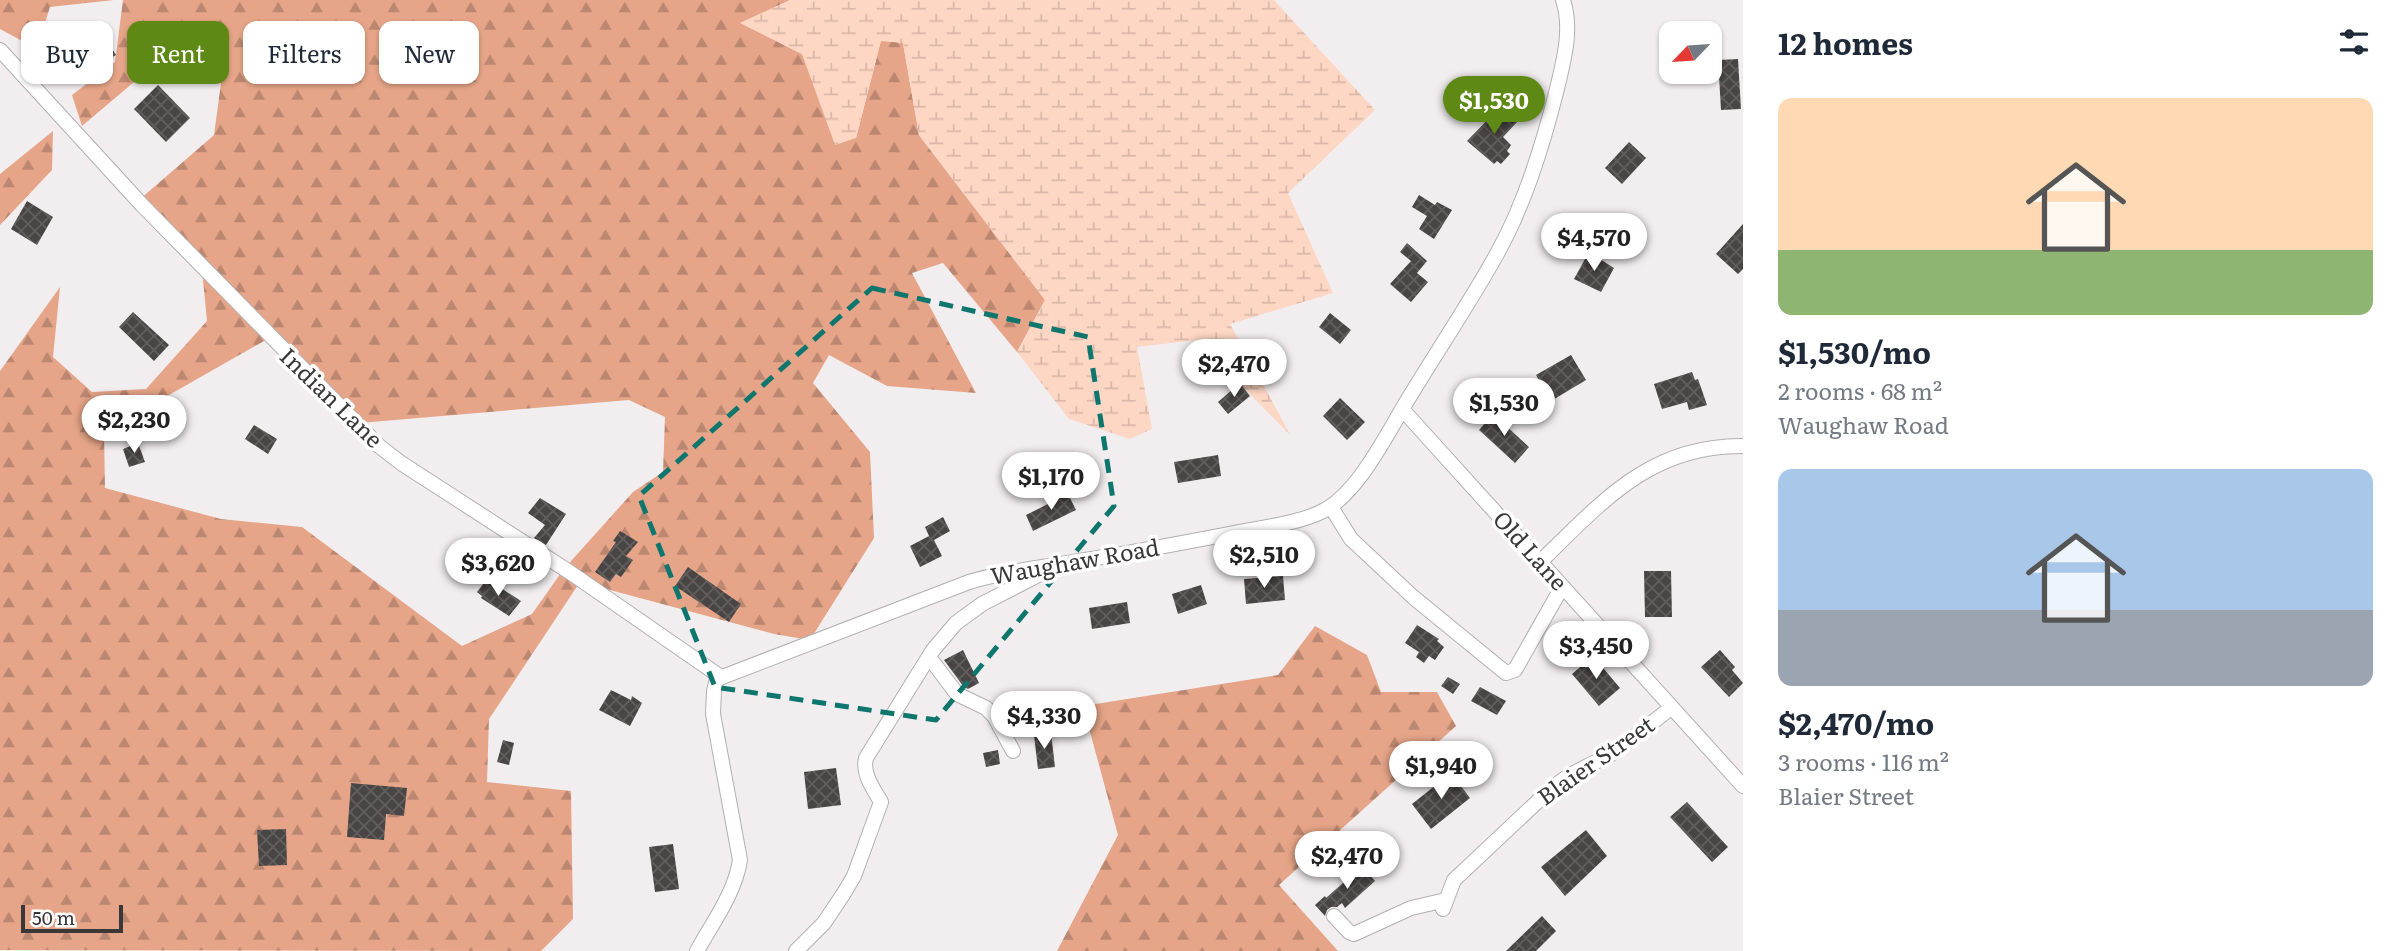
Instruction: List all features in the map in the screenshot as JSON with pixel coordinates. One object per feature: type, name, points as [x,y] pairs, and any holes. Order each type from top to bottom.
[{"type":"street","points":[[1564,5],[1578,0]]},
{"type":"street","name":"Waughaw Road","points":[[721,677],[996,574],[1256,528],[1314,515],[1331,507],[1356,480],[1402,409],[1499,251],[1519,209],[1542,143],[1560,76],[1567,41],[1564,5]]},
{"type":"street","name":"Indian Lane","points":[[0,50],[142,205],[379,446],[721,677]]},
{"type":"street","name":"Old Lane","points":[[1402,409],[1743,786]]},
{"type":"street","points":[[1540,562],[1635,476],[1685,453],[1713,447],[1743,446]]},
{"type":"street","points":[[1331,507],[1351,540],[1413,597],[1506,673],[1515,670],[1562,587]]},
{"type":"street","points":[[796,951],[824,923],[853,876],[881,802],[866,775],[866,758],[929,657],[956,623],[1014,586],[1059,564]]},
{"type":"street","points":[[929,657],[957,694],[986,708],[994,716],[1013,751]]},
{"type":"street","points":[[696,951],[725,903],[736,878],[740,860],[713,714],[713,691],[717,679],[721,677]]},
{"type":"street","name":"Blaier Street","points":[[1334,916],[1354,934],[1411,908],[1444,905],[1454,880],[1553,787],[1570,775],[1614,753],[1671,708]]},
{"type":"highlighted area","points":[[872,288],[1088,337],[1114,506],[936,720],[715,687],[639,496]]},
{"type":"green space","points":[[0,0],[114,0],[50,7],[46,21],[21,21],[21,40],[0,29]]},
{"type":"green space","points":[[123,0],[790,0],[741,23],[802,54],[856,138],[881,40],[903,43],[919,135],[1045,300],[1017,352],[943,263],[912,273],[976,393],[887,386],[829,355],[813,383],[870,452],[874,538],[810,640],[774,634],[580,582],[489,719],[487,782],[571,791],[573,919],[541,951],[0,950],[0,371],[60,287],[53,357],[92,392],[146,389],[207,321],[201,259],[139,200],[214,135],[221,84],[229,84],[229,21],[127,21],[127,84],[132,84],[82,126],[72,95],[86,84],[113,84],[113,64]],"holes":[[[271,337],[348,424],[629,400],[665,417],[663,472],[633,492],[563,570],[532,614],[462,646],[302,527],[221,519],[105,488],[104,432]]]},
{"type":"green space","points":[[790,0],[1274,0],[1375,110],[1288,193],[1333,293],[1230,324],[1291,436],[1197,340],[1137,347],[1152,429],[1130,439],[1069,419],[1017,352],[1045,300],[919,135],[903,43],[881,41],[856,138],[835,145],[802,54],[740,23]]},
{"type":"green space","points":[[53,131],[52,170],[0,225],[0,174]]},
{"type":"green space","points":[[1315,626],[1367,655],[1381,692],[1437,692],[1456,726],[1279,885],[1338,951],[1057,951],[1118,835],[1083,706],[1278,675]]},
{"type":"building","points":[[1738,59],[1741,109],[1721,110],[1722,60]]},
{"type":"building","points":[[158,85],[190,118],[166,142],[134,109]]},
{"type":"building","points":[[1501,106],[1518,121],[1503,137],[1511,145],[1507,151],[1510,154],[1501,164],[1497,161],[1494,164],[1467,141]]},
{"type":"building","points":[[1629,142],[1646,158],[1622,184],[1605,168]]},
{"type":"building","points":[[1419,195],[1435,205],[1437,202],[1452,210],[1434,239],[1419,229],[1427,216],[1412,207]]},
{"type":"building","points":[[27,201],[53,217],[37,245],[11,229]]},
{"type":"building","points":[[1743,224],[1743,269],[1738,274],[1716,254]]},
{"type":"building","points":[[1407,243],[1427,261],[1417,273],[1428,282],[1411,302],[1390,284],[1411,261],[1400,252]]},
{"type":"building","points":[[1589,252],[1614,268],[1601,292],[1574,279]]},
{"type":"building","points":[[133,312],[169,345],[154,361],[119,327]]},
{"type":"building","points":[[1330,313],[1351,330],[1340,344],[1319,327]]},
{"type":"building","points":[[1571,355],[1586,380],[1551,401],[1536,375]]},
{"type":"building","points":[[1692,372],[1695,380],[1698,379],[1707,405],[1689,410],[1687,402],[1662,409],[1654,384]]},
{"type":"building","points":[[1240,383],[1250,396],[1228,414],[1218,402]]},
{"type":"building","points":[[1340,398],[1365,422],[1347,440],[1323,416]]},
{"type":"building","points":[[1493,414],[1529,447],[1515,463],[1479,430]]},
{"type":"building","points":[[254,425],[277,439],[268,454],[245,439]]},
{"type":"building","points":[[138,443],[145,462],[129,467],[123,449]]},
{"type":"building","points":[[1218,455],[1221,476],[1178,483],[1174,462]]},
{"type":"building","points":[[1068,494],[1076,510],[1033,531],[1026,515]]},
{"type":"building","points":[[540,498],[566,514],[546,545],[534,538],[545,525],[528,513]]},
{"type":"building","points":[[943,517],[950,531],[934,540],[942,556],[920,567],[910,546],[929,536],[925,527]]},
{"type":"building","points":[[620,531],[638,542],[626,556],[633,560],[621,577],[616,574],[610,582],[595,572],[616,542],[613,541]]},
{"type":"building","points":[[688,567],[741,604],[729,622],[675,586]]},
{"type":"building","points":[[1644,571],[1671,571],[1672,617],[1645,617]]},
{"type":"building","points":[[1283,576],[1285,600],[1246,604],[1244,579]]},
{"type":"building","points":[[487,579],[521,601],[509,616],[481,598],[477,592]]},
{"type":"building","points":[[1201,585],[1207,604],[1178,614],[1172,594]]},
{"type":"building","points":[[1127,602],[1130,623],[1092,629],[1089,608]]},
{"type":"building","points":[[1417,625],[1439,639],[1437,641],[1444,647],[1435,660],[1429,656],[1424,663],[1416,657],[1419,652],[1405,643]]},
{"type":"building","points":[[963,650],[979,683],[968,689],[944,660]]},
{"type":"building","points":[[1720,650],[1735,667],[1732,670],[1743,683],[1729,697],[1701,667]]},
{"type":"building","points":[[1593,656],[1620,688],[1599,706],[1572,674]]},
{"type":"building","points":[[1448,677],[1460,684],[1453,694],[1441,686]]},
{"type":"building","points":[[1480,687],[1506,701],[1497,715],[1471,701]]},
{"type":"building","points":[[611,690],[631,700],[632,696],[642,703],[630,726],[599,710]]},
{"type":"building","points":[[1051,733],[1055,767],[1038,769],[1034,735]]},
{"type":"building","points":[[503,740],[514,743],[509,765],[497,762]]},
{"type":"building","points":[[998,750],[1000,764],[986,767],[983,753]]},
{"type":"building","points":[[836,768],[841,805],[808,809],[804,772]]},
{"type":"building","points":[[1451,773],[1470,798],[1431,829],[1412,804]]},
{"type":"building","points":[[351,783],[407,788],[404,816],[386,814],[384,840],[347,837]]},
{"type":"building","points":[[1687,802],[1728,847],[1712,862],[1670,817]]},
{"type":"building","points":[[286,829],[287,865],[259,866],[257,830]]},
{"type":"building","points":[[1586,830],[1607,856],[1565,896],[1541,867]]},
{"type":"building","points":[[673,844],[679,889],[655,892],[649,847]]},
{"type":"building","points":[[1362,866],[1375,881],[1345,908],[1342,903],[1331,907],[1325,916],[1315,905]]},
{"type":"building","points":[[1542,916],[1556,931],[1536,951],[1506,951]]}]
